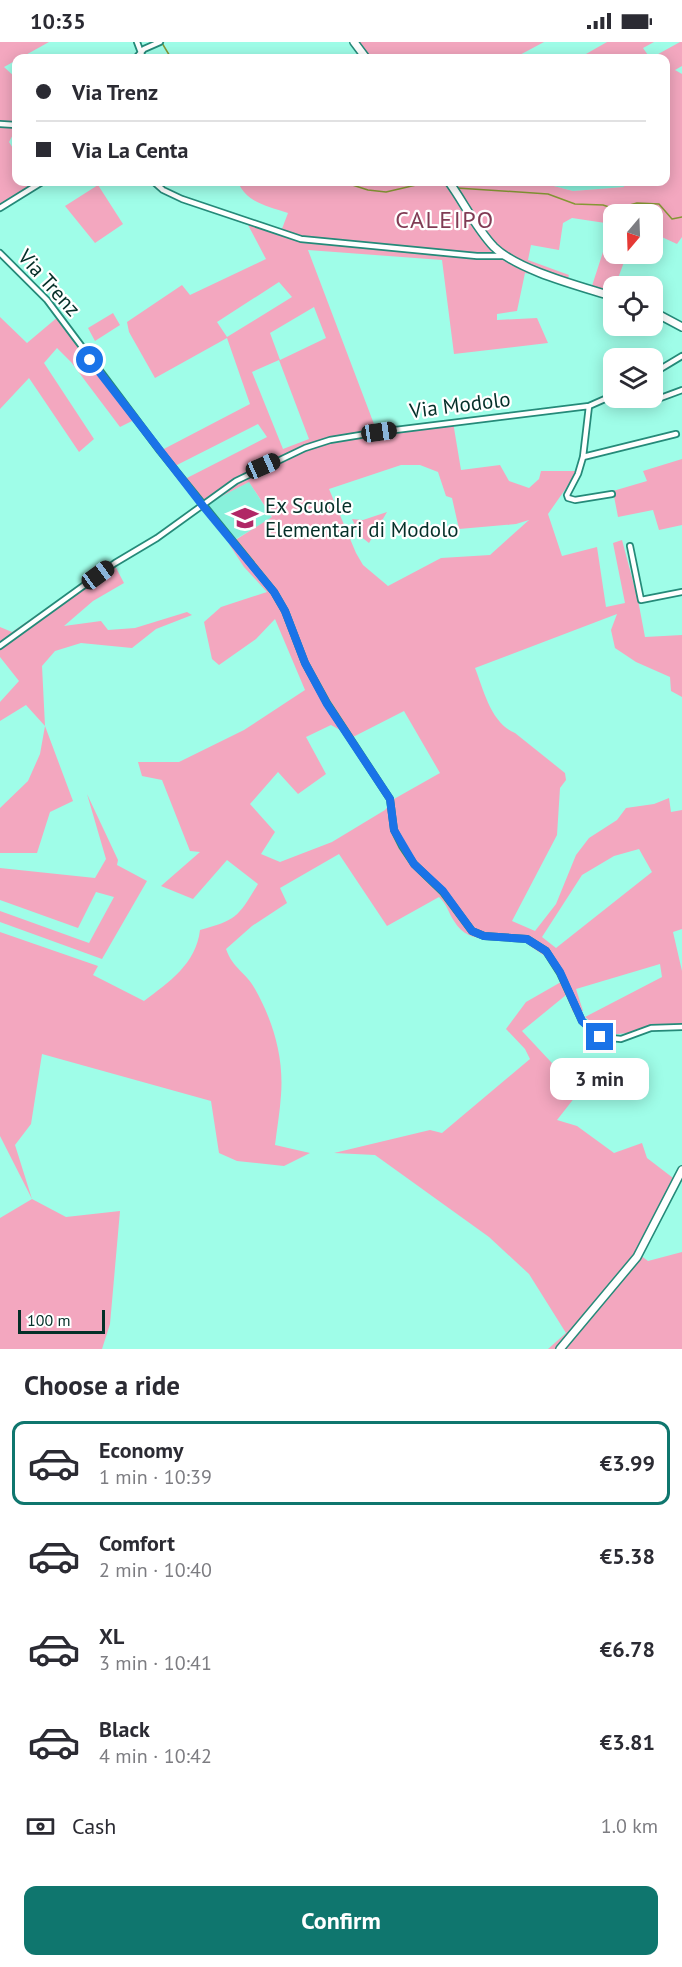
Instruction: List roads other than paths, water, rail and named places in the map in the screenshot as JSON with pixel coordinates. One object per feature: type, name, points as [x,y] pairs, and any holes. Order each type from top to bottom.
[{"type":"main road","points":[[452,186],[488,240],[505,256],[535,270],[603,293]]},
{"type":"main road","points":[[663,317],[682,327]]},
{"type":"main road","points":[[560,1349],[637,1257],[682,1170]]},
{"type":"street","points":[[137,42],[140,53],[160,42]]},
{"type":"street","points":[[0,208],[36,186]]},
{"type":"street","points":[[158,186],[182,199],[301,239],[477,256],[505,256]]},
{"type":"street","name":"Via Trenz","points":[[0,253],[47,300],[90,360],[203,506],[274,592],[285,611],[305,663],[327,704],[390,799],[394,830],[402,846],[414,864],[443,891],[472,931],[484,936],[527,939],[546,951],[560,972],[582,1021],[600,1037],[621,1039],[651,1028],[682,1027]]},
{"type":"street","points":[[663,367],[682,356]]},
{"type":"street","points":[[663,397],[682,390]]},
{"type":"street","name":"Via Modolo","points":[[0,646],[115,563],[203,506],[236,481],[263,466],[305,448],[330,440],[589,406],[603,400]]},
{"type":"street","points":[[589,406],[583,457],[567,497],[575,500],[612,494]]},
{"type":"street","points":[[583,457],[676,434]]},
{"type":"street","points":[[630,546],[641,600],[682,592]]},
{"type":"waterway","points":[[162,43],[169,54]]},
{"type":"waterway","points":[[356,186],[386,192],[412,186]]},
{"type":"waterway","points":[[457,188],[548,194],[575,204],[603,205],[615,209],[637,203],[659,204],[672,219],[682,217]]},
{"type":"place","name":"Ex Scuole Elementari di Modolo","points":[[245,518]]},
{"type":"district","name":"CALEIPO","points":[[445,220]]}]
